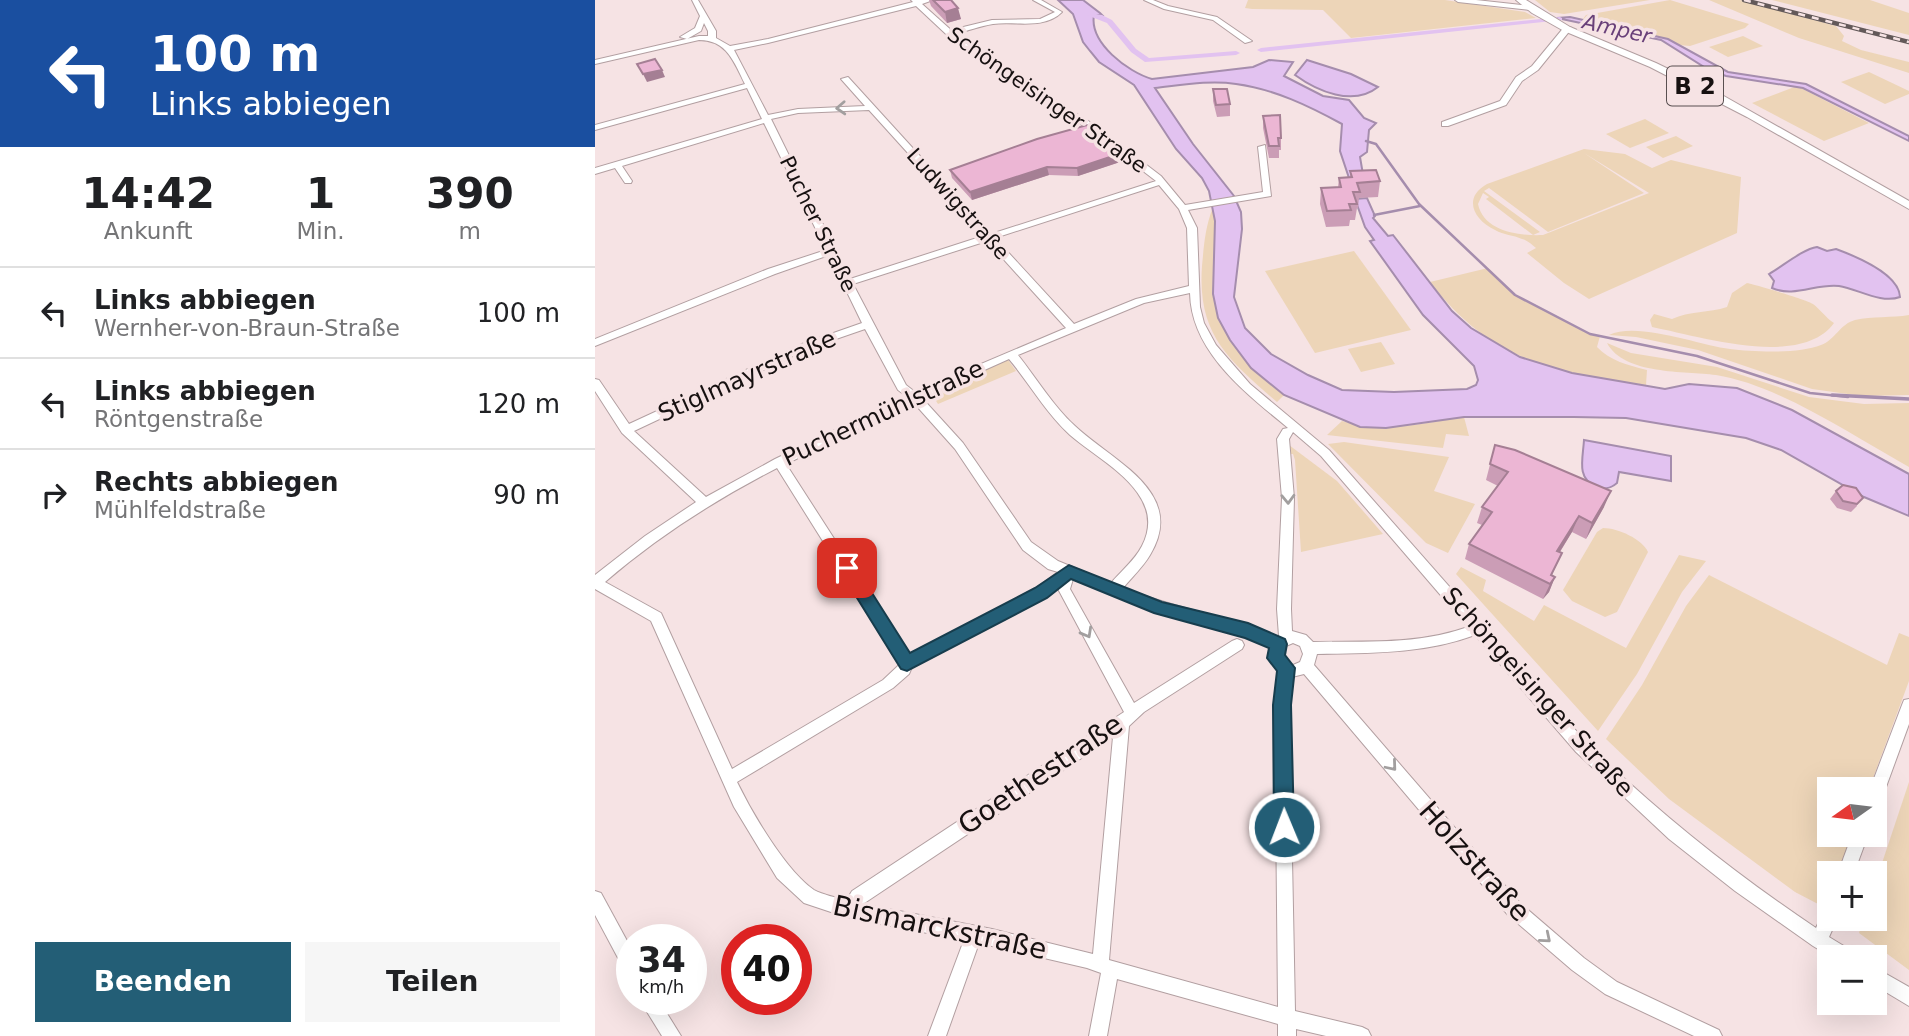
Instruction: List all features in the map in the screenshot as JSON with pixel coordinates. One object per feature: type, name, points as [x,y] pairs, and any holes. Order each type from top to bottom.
[{"type":"main road","name":"B 2","points":[[1520,0],[1547,19],[1652,64],[1729,103],[1828,157],[1909,206]]},
{"type":"street","points":[[695,0],[705,16],[713,34],[712,38]]},
{"type":"street","points":[[595,62],[712,38],[730,48],[768,41],[930,0]]},
{"type":"street","points":[[949,33],[992,22],[1041,21],[1059,12],[1036,0]]},
{"type":"street","points":[[1147,0],[1166,8],[1215,18],[1248,41]]},
{"type":"street","points":[[1458,0],[1530,8]]},
{"type":"street","name":"Schöngeisinger Straße","points":[[915,2],[978,55],[1095,130],[1161,182],[1183,208],[1193,235],[1193,289],[1203,331],[1224,363],[1270,417],[1350,481]]},
{"type":"street","points":[[664,46],[696,31],[705,16]]},
{"type":"street","points":[[1445,124],[1503,103],[1520,79],[1535,68],[1563,26]]},
{"type":"street","name":"Pucher Straße","points":[[730,48],[847,284],[902,387],[940,424],[966,456],[1027,546],[1040,558],[1171,612],[1282,642]]},
{"type":"street","name":"Ludwigstraße","points":[[845,79],[1073,329]]},
{"type":"street","points":[[595,128],[748,85]]},
{"type":"street","points":[[595,171],[798,111],[871,108]]},
{"type":"street","points":[[1183,208],[1268,194],[1262,147]]},
{"type":"street","points":[[617,165],[628,181]]},
{"type":"street","points":[[847,284],[1161,182]]},
{"type":"street","points":[[595,343],[791,264],[831,251]]},
{"type":"street","name":"Puchermühlstraße","points":[[595,583],[632,551],[704,502],[912,396],[1073,329],[1174,291],[1193,289]]},
{"type":"street","name":"Stiglmayrstraße","points":[[626,430],[806,346],[868,324]]},
{"type":"street","points":[[1011,354],[1072,430],[1142,487],[1151,501],[1154,526],[1150,544],[1114,590]]},
{"type":"street","points":[[595,383],[626,430],[704,502]]},
{"type":"street","name":"Schöngeisinger Straße","points":[[1246,387],[1325,453],[1477,629],[1616,782],[1693,850],[1827,945]]},
{"type":"street","points":[[1287,432],[1283,439],[1288,498],[1284,609],[1282,642],[1276,658],[1286,668],[1297,670],[1311,660],[1310,648]]},
{"type":"street","points":[[779,462],[907,663]]},
{"type":"street","points":[[728,779],[888,684],[904,670],[907,663],[1041,593],[1069,571]]},
{"type":"street","points":[[1069,571],[1063,589],[1127,718],[1098,1036]]},
{"type":"street","name":"Bismarckstraße","points":[[595,583],[656,617],[739,802],[783,872],[810,897],[849,910],[974,934],[1105,966],[1362,1036]]},
{"type":"street","points":[[1282,642],[1298,639],[1310,648],[1422,645],[1477,629]]},
{"type":"street","name":"Goethestraße","points":[[849,910],[858,897],[1237,645]]},
{"type":"street","name":"Holzstraße","points":[[1306,666],[1496,891],[1524,919],[1612,988],[1713,1036]]},
{"type":"street","points":[[1286,668],[1282,705],[1287,1036]]},
{"type":"street","points":[[1882,777],[1909,705]]},
{"type":"street","points":[[595,899],[616,938]]},
{"type":"street","points":[[1819,940],[1823,931]]},
{"type":"street","points":[[937,1036],[974,934]]},
{"type":"street","points":[[1887,983],[1909,997]]},
{"type":"street","points":[[658,1015],[672,1036]]},
{"type":"shaded area","points":[[1248,0],[1445,0],[1525,12],[1536,18],[1351,38],[1323,10],[1245,8]]},
{"type":"shaded area","points":[[1535,0],[1650,0],[1564,14],[1550,12]]},
{"type":"shaded area","points":[[1670,0],[1749,24],[1745,28],[1690,46],[1583,19],[1586,15]]},
{"type":"shaded area","points":[[1709,0],[1740,0],[1836,26],[1844,36],[1842,41],[1861,50],[1909,62],[1909,73],[1799,38]]},
{"type":"shaded area","points":[[1772,0],[1870,0],[1909,13],[1909,35]]},
{"type":"shaded area","points":[[1743,36],[1763,46],[1728,57],[1709,47]]},
{"type":"shaded area","points":[[1869,72],[1909,91],[1909,94],[1885,104],[1841,82]]},
{"type":"shaded area","points":[[1797,86],[1869,123],[1824,141],[1752,103]]},
{"type":"shaded area","points":[[1645,119],[1669,133],[1630,148],[1606,134]]},
{"type":"shaded area","points":[[1676,136],[1693,146],[1663,158],[1646,147]]},
{"type":"shaded area","points":[[1584,149],[1625,154],[1652,168],[1671,160],[1741,177],[1737,233],[1589,299],[1527,253],[1536,248],[1526,240],[1498,232],[1481,221],[1473,202],[1479,190],[1487,184]],"holes":[[[1584,153],[1649,193],[1543,235],[1533,235],[1540,232],[1484,191],[1489,188],[1548,232],[1644,193]],[[1483,193],[1489,197],[1486,199],[1533,235],[1504,230],[1487,221],[1478,204]]]},
{"type":"shaded area","points":[[1213,207],[1213,294],[1251,368],[1284,395],[1277,402],[1231,359],[1211,328],[1205,310],[1202,266]]},
{"type":"shaded area","points":[[1354,251],[1411,330],[1315,353],[1265,271]]},
{"type":"shaded area","points":[[1488,268],[1515,295],[1590,334],[1600,336],[1597,347],[1608,356],[1647,370],[1646,385],[1553,368],[1500,346],[1453,308],[1430,282]]},
{"type":"shaded area","points":[[1747,283],[1809,302],[1834,323],[1819,337],[1798,344],[1774,347],[1721,342],[1652,327],[1650,320],[1654,314],[1672,319],[1727,307],[1732,293]]},
{"type":"shaded area","points":[[1909,315],[1909,395],[1862,396],[1812,389],[1698,350],[1636,337],[1609,335],[1621,331],[1651,332],[1730,349],[1789,351],[1821,345],[1855,320]]},
{"type":"shaded area","points":[[1381,342],[1395,364],[1361,372],[1348,349]]},
{"type":"shaded area","points":[[1607,343],[1631,353],[1717,367],[1809,397],[1864,404],[1909,403],[1909,467],[1815,413],[1765,389],[1716,375],[1672,372],[1641,366],[1615,353]]},
{"type":"shaded area","points":[[1008,360],[1016,371],[938,404],[933,396],[937,391]]},
{"type":"shaded area","points":[[1464,417],[1469,436],[1446,434],[1443,448],[1327,435],[1342,421],[1387,427]]},
{"type":"shaded area","points":[[1344,442],[1449,457],[1434,491],[1475,504],[1448,553],[1426,543],[1328,444]]},
{"type":"shaded area","points":[[1289,445],[1337,481],[1383,534],[1301,552],[1295,460],[1293,454],[1290,454]]},
{"type":"shaded area","points":[[1603,528],[1629,535],[1648,552],[1617,612],[1605,617],[1572,601],[1563,590],[1597,532]]},
{"type":"shaded area","points":[[1679,555],[1706,561],[1682,592],[1637,674],[1598,731],[1456,574],[1461,567],[1486,580],[1483,591],[1534,621],[1544,605],[1626,648]]},
{"type":"shaded area","points":[[1709,575],[1887,665],[1899,633],[1909,637],[1909,681],[1873,777],[1817,777],[1817,847],[1849,847],[1843,861],[1817,861],[1817,903],[1795,892],[1669,799],[1606,739],[1642,685],[1686,606]]},
{"type":"shaded area","points":[[1909,782],[1909,970],[1887,954],[1887,945],[1875,945],[1859,933],[1887,931],[1887,861],[1883,861]]},
{"type":"water","points":[[1058,0],[1083,0],[1100,13],[1102,15],[1094,15],[1094,26],[1104,46],[1132,70],[1152,79],[1253,67],[1269,60],[1293,62],[1284,76],[1323,96],[1349,100],[1364,118],[1376,123],[1369,130],[1367,152],[1360,157],[1365,186],[1352,187],[1340,151],[1342,124],[1317,111],[1278,94],[1236,84],[1206,83],[1155,88],[1193,144],[1234,196],[1241,212],[1242,229],[1234,297],[1245,328],[1271,354],[1342,390],[1394,392],[1467,389],[1476,385],[1478,380],[1474,366],[1423,315],[1370,241],[1374,240],[1365,227],[1355,199],[1367,198],[1375,216],[1373,218],[1388,236],[1393,235],[1452,311],[1471,328],[1520,357],[1572,373],[1665,389],[1689,384],[1737,388],[1792,410],[1909,474],[1909,516],[1864,497],[1781,450],[1746,438],[1626,418],[1464,417],[1386,428],[1360,427],[1284,395],[1251,368],[1230,340],[1218,318],[1213,294],[1215,221],[1209,191],[1202,178],[1176,149],[1134,85],[1099,62],[1090,51],[1083,42],[1073,14]]},
{"type":"water","points":[[1570,17],[1668,39],[1728,72],[1806,84],[1909,136],[1909,141],[1803,88],[1726,76],[1709,70],[1661,40],[1557,18]]},
{"type":"water","points":[[1307,60],[1351,74],[1378,87],[1358,96],[1324,91],[1295,75]]},
{"type":"water","points":[[1817,247],[1827,251],[1836,249],[1875,267],[1892,281],[1900,297],[1885,299],[1839,286],[1797,291],[1772,288],[1774,281],[1769,274],[1799,254]]},
{"type":"water","points":[[1584,440],[1671,456],[1671,481],[1619,472],[1617,483],[1612,487],[1596,486],[1590,483],[1583,473]]},
{"type":"building","points":[[933,0],[951,0],[958,8],[945,12]]},
{"type":"building","points":[[655,59],[662,70],[643,74],[637,64]]},
{"type":"building","points":[[1213,89],[1227,89],[1230,104],[1216,105]]},
{"type":"building","points":[[1280,115],[1279,146],[1269,146],[1263,116]]},
{"type":"building","points":[[1087,125],[1122,153],[1077,168],[1047,167],[970,192],[950,170],[1037,139]]},
{"type":"building","points":[[1376,170],[1380,181],[1357,183],[1360,192],[1353,192],[1357,204],[1349,204],[1351,210],[1327,211],[1321,188],[1341,187],[1339,178],[1352,177],[1350,171]]},
{"type":"building","points":[[1495,445],[1515,450],[1611,491],[1592,523],[1579,516],[1557,551],[1562,553],[1551,575],[1555,577],[1550,584],[1469,544],[1492,512],[1482,507],[1508,472],[1490,464]]},
{"type":"building","points":[[1843,485],[1856,488],[1863,498],[1857,504],[1843,501],[1836,491]]},
{"type":"waterway","name":"Amper","points":[[1086,13],[1109,22],[1134,51],[1148,60],[1236,53]]},
{"type":"waterway","name":"Amper","points":[[1261,50],[1560,19]]},
{"type":"waterway","name":"Amper","points":[[1366,141],[1376,144],[1419,204],[1515,295],[1590,334],[1697,356],[1810,393],[1848,397]]},
{"type":"waterway","points":[[1374,215],[1420,206]]},
{"type":"waterway","name":"Amper","points":[[1832,395],[1909,399]]},
{"type":"railway","points":[[1744,0],[1909,42]]},
{"type":"route","points":[[847,568],[907,663],[1041,593],[1069,571],[1160,608],[1248,631],[1279,644],[1275,652],[1276,658],[1281,666],[1286,668],[1282,690],[1284,827]]}]
